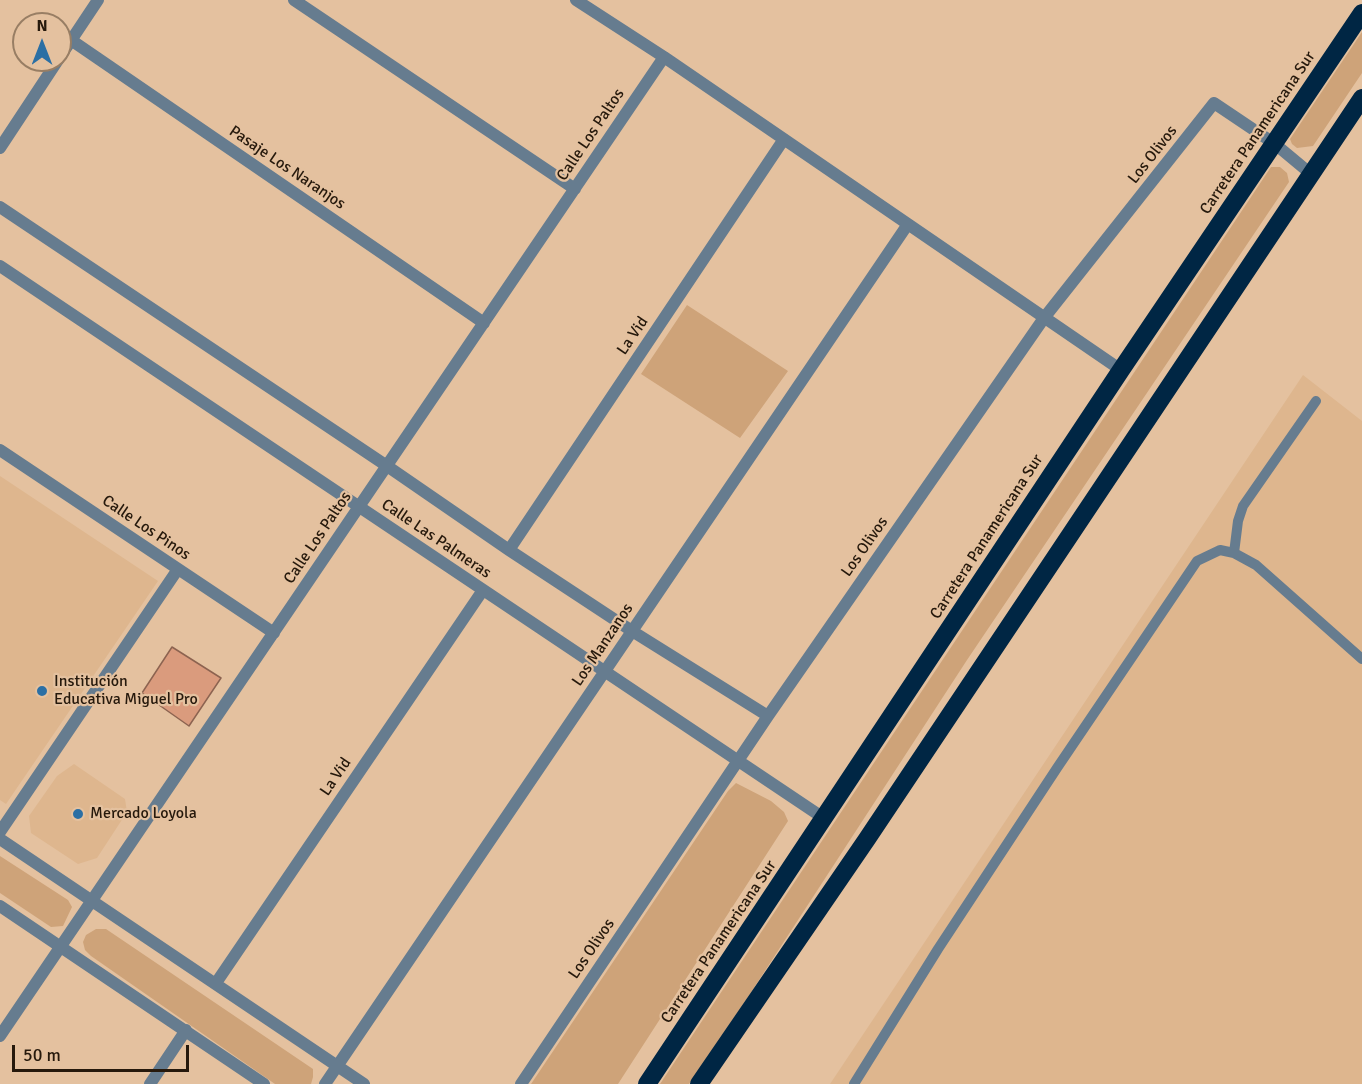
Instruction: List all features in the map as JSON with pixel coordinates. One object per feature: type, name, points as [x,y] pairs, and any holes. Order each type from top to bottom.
[{"type":"highway","name":"Carretera Panamericana Sur","points":[[647,1084],[1121,370],[1362,13]]},
{"type":"highway","points":[[699,1084],[874,829],[1362,98]]},
{"type":"street","points":[[72,39],[98,0]]},
{"type":"street","points":[[294,0],[575,189]]},
{"type":"street","points":[[576,0],[664,57],[1121,370]]},
{"type":"street","name":"Pasaje Los Naranjos","points":[[72,41],[484,323]]},
{"type":"street","name":"Calle Los Paltos","points":[[0,1036],[664,57]]},
{"type":"street","points":[[0,148],[50,72]]},
{"type":"street","name":"Los Olivos","points":[[521,1084],[768,716],[1044,318],[1214,103],[1275,144]]},
{"type":"street","name":"La Vid","points":[[509,550],[784,139]]},
{"type":"street","points":[[1275,144],[1311,174]]},
{"type":"street","points":[[0,207],[632,632],[768,716]]},
{"type":"street","name":"Los Manzanos","points":[[325,1084],[908,224]]},
{"type":"street","name":"Calle Las Palmeras","points":[[0,266],[825,819]]},
{"type":"street","name":"Calle Los Pinos","points":[[0,450],[274,633]]},
{"type":"street","points":[[0,832],[178,569]]},
{"type":"street","name":"La Vid","points":[[216,983],[483,590]]},
{"type":"street","points":[[0,839],[364,1084]]},
{"type":"street","points":[[0,906],[264,1084]]},
{"type":"street","points":[[150,1084],[186,1030]]},
{"type":"lane","points":[[1234,553],[1238,520],[1243,506],[1316,401]]},
{"type":"lane","points":[[854,1084],[978,889],[1197,561],[1220,550],[1234,553],[1256,565],[1362,659]]},
{"type":"shaded area","points":[[1362,32],[1362,73],[1313,146],[1297,148],[1290,139]]},
{"type":"shaded area","points":[[1271,167],[1280,167],[1287,173],[1289,182],[967,660],[746,1000],[689,1084],[660,1084]]},
{"type":"shaded area","points":[[687,305],[788,371],[740,438],[641,374]]},
{"type":"shaded area","points":[[1303,375],[1362,421],[1362,1084],[830,1084]]},
{"type":"shaded area","name":"Institución Educativa Miguel Pro","points":[[0,476],[158,581],[6,804],[0,800]]},
{"type":"shaded area","name":"Mercado Loyola","points":[[74,764],[125,799],[127,812],[97,858],[78,864],[31,833],[29,816],[57,776]]},
{"type":"shaded area","points":[[736,783],[771,801],[784,812],[788,821],[618,1084],[531,1084],[728,791]]},
{"type":"shaded area","points":[[0,856],[68,900],[72,907],[63,926],[51,927],[0,893]]},
{"type":"shaded area","points":[[96,929],[106,929],[313,1069],[311,1084],[275,1084],[91,956],[85,950],[83,942],[86,935]]},
{"type":"building","points":[[172,647],[221,678],[189,726],[142,693]]},
{"type":"place","name":"Institución Educativa Miguel Pro","points":[[42,691]]},
{"type":"place","name":"Mercado Loyola","points":[[78,814]]}]
